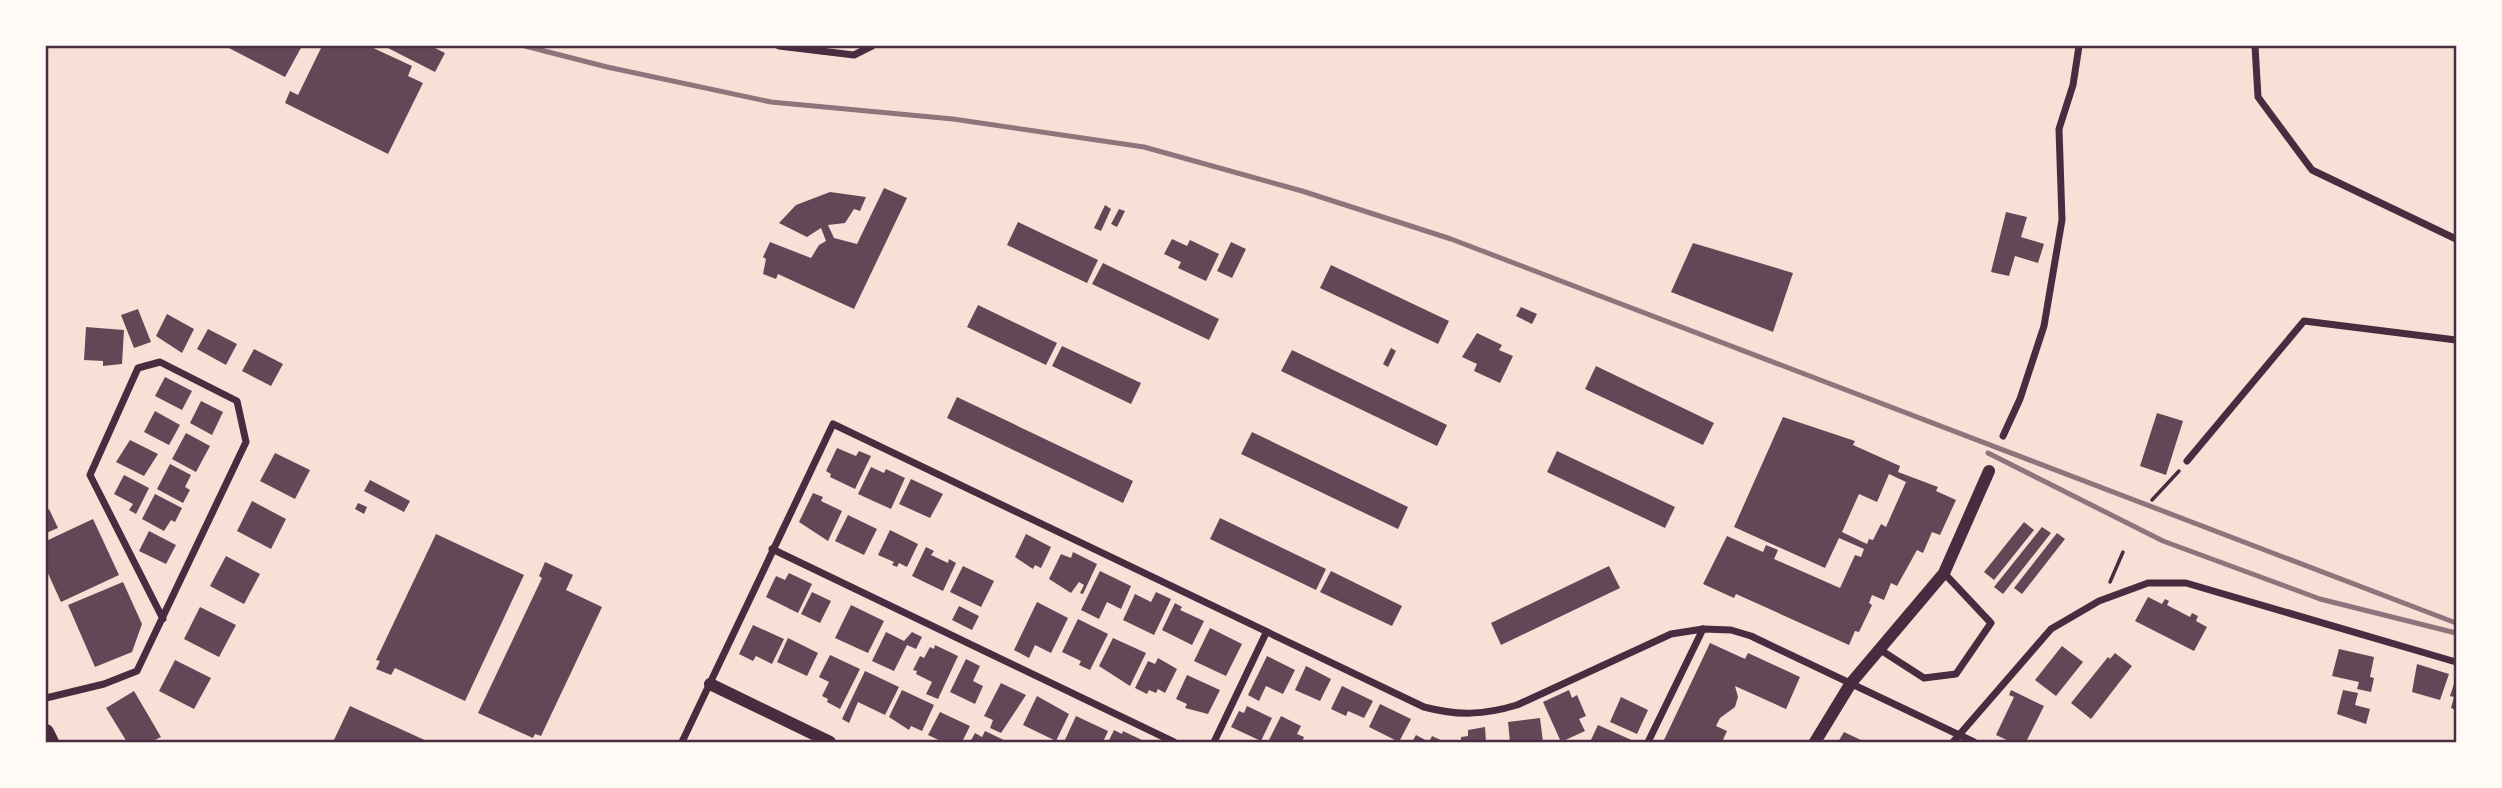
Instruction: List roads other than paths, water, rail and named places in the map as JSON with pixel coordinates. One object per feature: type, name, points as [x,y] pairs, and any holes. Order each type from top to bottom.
[{"type":"main road","points":[[46,732],[51,743]]},
{"type":"street","points":[[779,46],[854,55],[872,46]]},
{"type":"street","points":[[2004,436],[2020,399],[2044,326],[2062,220],[2059,130],[2073,85],[2079,46]]},
{"type":"street","points":[[2255,46],[2258,97],[2312,170],[2456,239]]},
{"type":"street","points":[[2188,461],[2304,321],[2456,340]]},
{"type":"street","points":[[46,698],[104,684],[137,671],[163,619],[246,442],[237,401],[160,362],[138,368],[90,475],[163,619]]},
{"type":"street","points":[[682,743],[833,424],[1424,708],[1456,715],[1491,713],[1517,705],[1671,634],[1703,629],[1731,630],[1751,636],[1974,743]]},
{"type":"street","points":[[1815,743],[1851,683],[1944,573],[1989,471]]},
{"type":"street","points":[[772,550],[1174,743]]},
{"type":"street","points":[[1878,649],[1924,678],[1956,674],[1991,623],[1944,573]]},
{"type":"street","points":[[1953,743],[1957,734],[2051,629],[2099,601],[2148,583],[2186,583],[2456,663]]},
{"type":"street","points":[[1648,743],[1703,629]]},
{"type":"street","points":[[1214,743],[1266,633]]},
{"type":"street","points":[[710,684],[830,743]]},
{"type":"railway","points":[[525,46],[607,67],[771,102],[953,119],[1144,147],[1302,191],[1451,239],[2456,623]]},
{"type":"railway","points":[[1988,453],[2163,541],[2320,599],[2456,633]]}]
